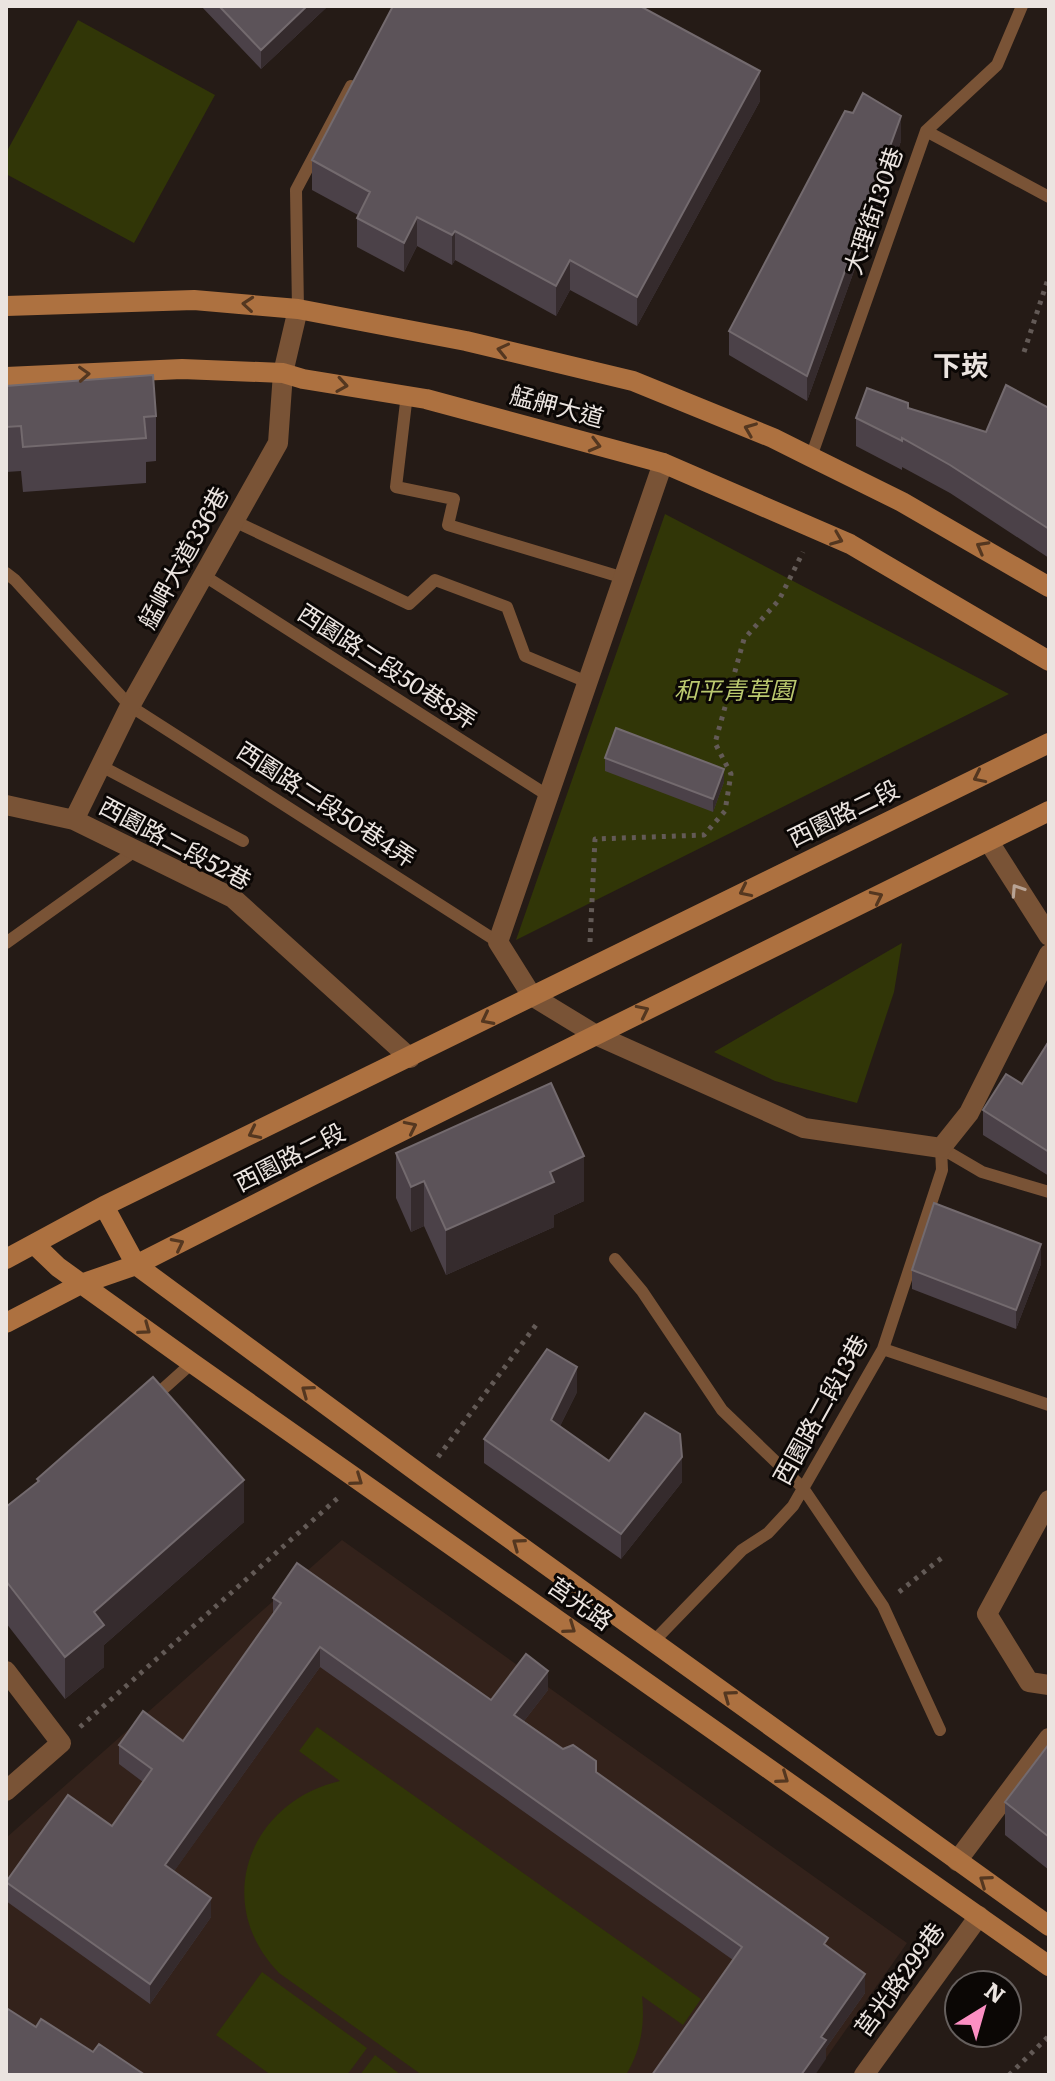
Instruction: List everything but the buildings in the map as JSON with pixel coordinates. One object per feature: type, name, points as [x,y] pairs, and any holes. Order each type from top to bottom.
[{"type":"main road","name":"艋舺大道","points":[[6,306],[194,300],[298,309],[466,341],[633,381],[773,438],[902,502],[1049,587]]},
{"type":"main road","name":"艋舺大道","points":[[6,377],[182,369],[283,373],[303,379],[407,394],[663,463],[850,544],[1049,661]]},
{"type":"main road","name":"西園路二段","points":[[6,1259],[104,1206],[1049,743]]},
{"type":"main road","name":"西園路二段","points":[[6,1323],[81,1284],[136,1265],[1049,811]]},
{"type":"main road","points":[[104,1206],[136,1265]]},
{"type":"main road","name":"莒光路","points":[[34,1244],[58,1267],[192,1363],[1049,1966]]},
{"type":"main road","name":"莒光路","points":[[136,1265],[424,1477],[1049,1926]]},
{"type":"street","name":"艋岬大道336巷","points":[[74,820],[130,706],[278,443],[283,373],[298,309]]},
{"type":"street","points":[[663,463],[498,942],[532,996],[596,1035],[804,1128],[941,1148],[969,1113],[1049,954]]},
{"type":"street","name":"西園路二段52巷","points":[[6,805],[74,820],[233,898],[410,1058]]},
{"type":"street","points":[[989,842],[1049,936]]},
{"type":"street","points":[[1049,1500],[987,1614],[1029,1682],[1049,1685]]},
{"type":"street","points":[[6,1671],[61,1743],[6,1791]]},
{"type":"street","points":[[957,1861],[1049,1738]]},
{"type":"street","name":"莒光路299巷","points":[[864,2075],[979,1916]]},
{"type":"lane","name":"大理街130巷","points":[[811,457],[926,131],[997,65],[1022,6]]},
{"type":"lane","points":[[298,309],[296,190],[359,72]]},
{"type":"lane","points":[[926,131],[1049,197]]},
{"type":"lane","points":[[407,394],[396,487],[454,499],[448,525],[624,578]]},
{"type":"lane","points":[[234,521],[409,604],[435,580],[507,607],[525,656],[587,682]]},
{"type":"lane","name":"西園路二段50巷4弄","points":[[6,573],[130,706],[498,942]]},
{"type":"lane","name":"西園路二段50巷8弄","points":[[203,575],[547,795]]},
{"type":"lane","points":[[101,766],[243,841]]},
{"type":"lane","points":[[6,943],[136,850]]},
{"type":"lane","points":[[941,1148],[982,1172],[1049,1192]]},
{"type":"lane","name":"西園路二段13巷","points":[[653,1642],[742,1550],[768,1533],[793,1506],[883,1349],[942,1170],[941,1148]]},
{"type":"lane","points":[[615,1259],[642,1291],[722,1410],[803,1488],[883,1606],[940,1730]]},
{"type":"lane","points":[[883,1349],[1049,1405]]},
{"type":"lane","points":[[146,1405],[192,1363]]},
{"type":"path","points":[[1024,352],[1049,276]]},
{"type":"path","points":[[588,967],[595,839],[704,835],[725,811],[731,774],[715,743],[744,639],[779,600],[814,529]]},
{"type":"path","points":[[424,1477],[539,1321]]},
{"type":"path","points":[[61,1743],[357,1480]]},
{"type":"path","points":[[883,1606],[944,1556]]},
{"type":"path","points":[[1009,2075],[1049,2036]]},
{"type":"shaded area","points":[[342,1540],[907,1943],[814,2075],[6,2075],[6,1838]]},
{"type":"green space","points":[[78,20],[215,95],[134,243],[6,174],[6,153]]},
{"type":"green space","name":"和平青草園","points":[[665,514],[1009,694],[516,940]]},
{"type":"green space","points":[[902,943],[894,992],[857,1103],[775,1081],[714,1052]]},
{"type":"green space","points":[[317,1727],[701,1999],[683,2025],[642,1996],[641,2037],[626,2075],[422,2075],[279,1973],[258,1946],[247,1916],[244,1887],[250,1859],[263,1833],[283,1810],[308,1792],[340,1781],[299,1751]]},
{"type":"green space","points":[[262,1972],[367,2048],[347,2075],[271,2075],[216,2035]]},
{"type":"green space","points":[[375,2055],[401,2075],[360,2075]]},
{"type":"district","name":"下崁","points":[[961,366]]}]
